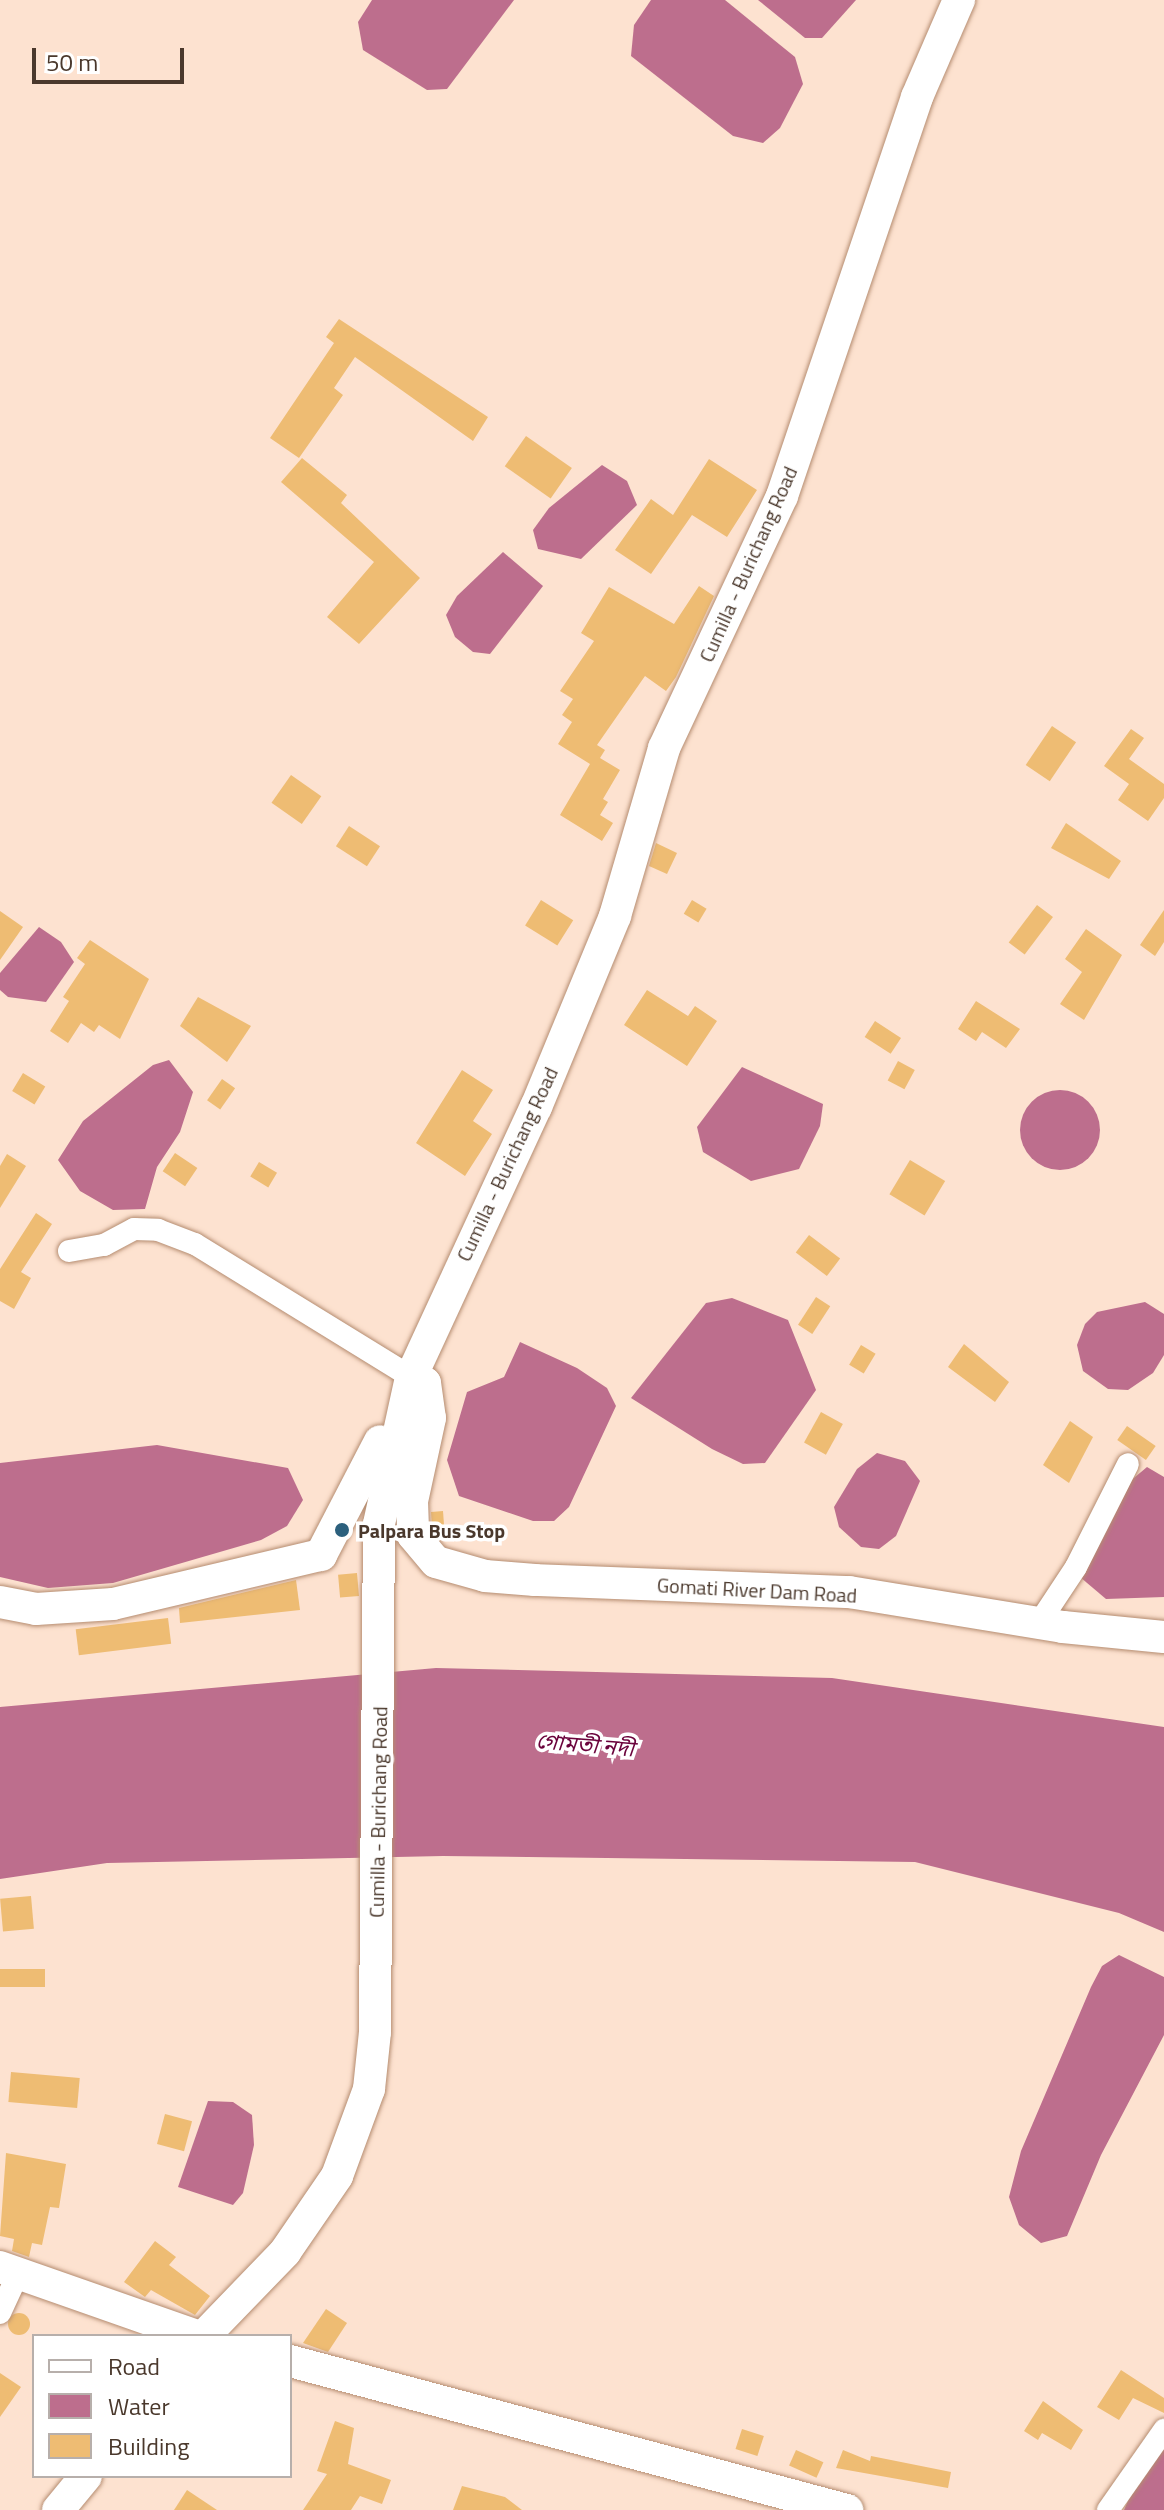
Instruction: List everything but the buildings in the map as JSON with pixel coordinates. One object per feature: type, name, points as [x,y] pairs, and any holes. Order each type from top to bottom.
[{"type":"main road","name":"Cumilla - Burichang Road","points":[[206,2334],[285,2252],[337,2176],[369,2089],[375,2032],[381,1501],[411,1377],[536,1107],[615,916],[664,748],[782,496],[917,97],[959,0]]},
{"type":"main road","name":"Gomati River Dam Road","points":[[411,1377],[425,1383],[430,1418],[412,1501],[413,1535],[428,1557],[444,1565],[535,1580],[849,1592],[1039,1623],[1161,1635]]},
{"type":"main road","points":[[0,1602],[36,1609],[113,1604],[321,1555],[411,1377]]},
{"type":"main road","points":[[9,2270],[191,2334]]},
{"type":"main road","points":[[292,2362],[847,2510]]},
{"type":"main road","points":[[58,2510],[84,2478]]},
{"type":"street","points":[[69,1251],[104,1245],[134,1229],[158,1230],[195,1244],[411,1377]]},
{"type":"street","points":[[1039,1623],[1076,1567],[1128,1464]]},
{"type":"street","points":[[0,2313],[9,2270]]},
{"type":"street","points":[[1108,2510],[1164,2430]]},
{"type":"water","points":[[372,0],[514,0],[447,89],[427,90],[363,50],[358,22]]},
{"type":"water","points":[[651,0],[725,0],[795,57],[803,84],[780,128],[763,143],[733,136],[631,56],[634,25]]},
{"type":"water","points":[[758,0],[856,0],[822,38],[805,38]]},
{"type":"water","points":[[602,465],[627,481],[637,505],[581,559],[538,549],[533,530],[549,508]]},
{"type":"water","points":[[503,552],[543,586],[490,654],[473,652],[455,637],[446,615],[457,596]]},
{"type":"water","points":[[39,927],[61,942],[74,962],[46,1002],[8,997],[0,990],[0,973]]},
{"type":"water","points":[[169,1060],[193,1092],[180,1132],[157,1167],[145,1209],[113,1210],[80,1191],[58,1160],[83,1121],[153,1065]]},
{"type":"water","points":[[742,1067],[823,1104],[820,1126],[799,1169],[751,1181],[703,1152],[697,1127]]},
{"type":"water","points":[[1060,1090],[1075,1093],[1088,1102],[1097,1115],[1100,1130],[1097,1145],[1088,1158],[1075,1167],[1060,1170],[1045,1167],[1032,1158],[1023,1145],[1020,1130],[1023,1115],[1032,1102],[1045,1093]]},
{"type":"water","points":[[732,1298],[788,1320],[816,1390],[765,1463],[743,1464],[712,1449],[631,1398],[706,1303]]},
{"type":"water","points":[[1145,1302],[1164,1314],[1164,1355],[1153,1373],[1128,1390],[1108,1389],[1083,1371],[1077,1345],[1085,1324],[1097,1312]]},
{"type":"water","points":[[520,1342],[577,1368],[607,1388],[616,1406],[569,1507],[554,1521],[533,1521],[459,1496],[447,1460],[467,1392],[504,1377]]},
{"type":"water","points":[[157,1445],[288,1468],[303,1500],[287,1526],[261,1540],[113,1583],[48,1588],[0,1577],[0,1463]]},
{"type":"water","points":[[877,1453],[905,1461],[920,1481],[896,1536],[879,1549],[861,1547],[839,1527],[834,1507],[857,1469]]},
{"type":"water","points":[[1147,1467],[1164,1477],[1164,1597],[1106,1599],[1080,1577],[1110,1498]]},
{"type":"water","name":"গোমতী নদী","points":[[436,1668],[832,1678],[1164,1727],[1164,1932],[1119,1913],[915,1862],[443,1856],[107,1863],[0,1879],[0,1707]]},
{"type":"water","points":[[1119,1955],[1164,1977],[1164,2035],[1101,2155],[1067,2236],[1041,2243],[1019,2225],[1009,2197],[1021,2151],[1091,1987],[1102,1966]]},
{"type":"water","points":[[208,2101],[233,2102],[252,2115],[254,2145],[243,2193],[233,2205],[178,2187]]},
{"type":"water","points":[[1164,2446],[1164,2510],[1124,2510],[1131,2494]]},
{"type":"place","name":"Palpara Bus Stop","points":[[342,1530]]}]
